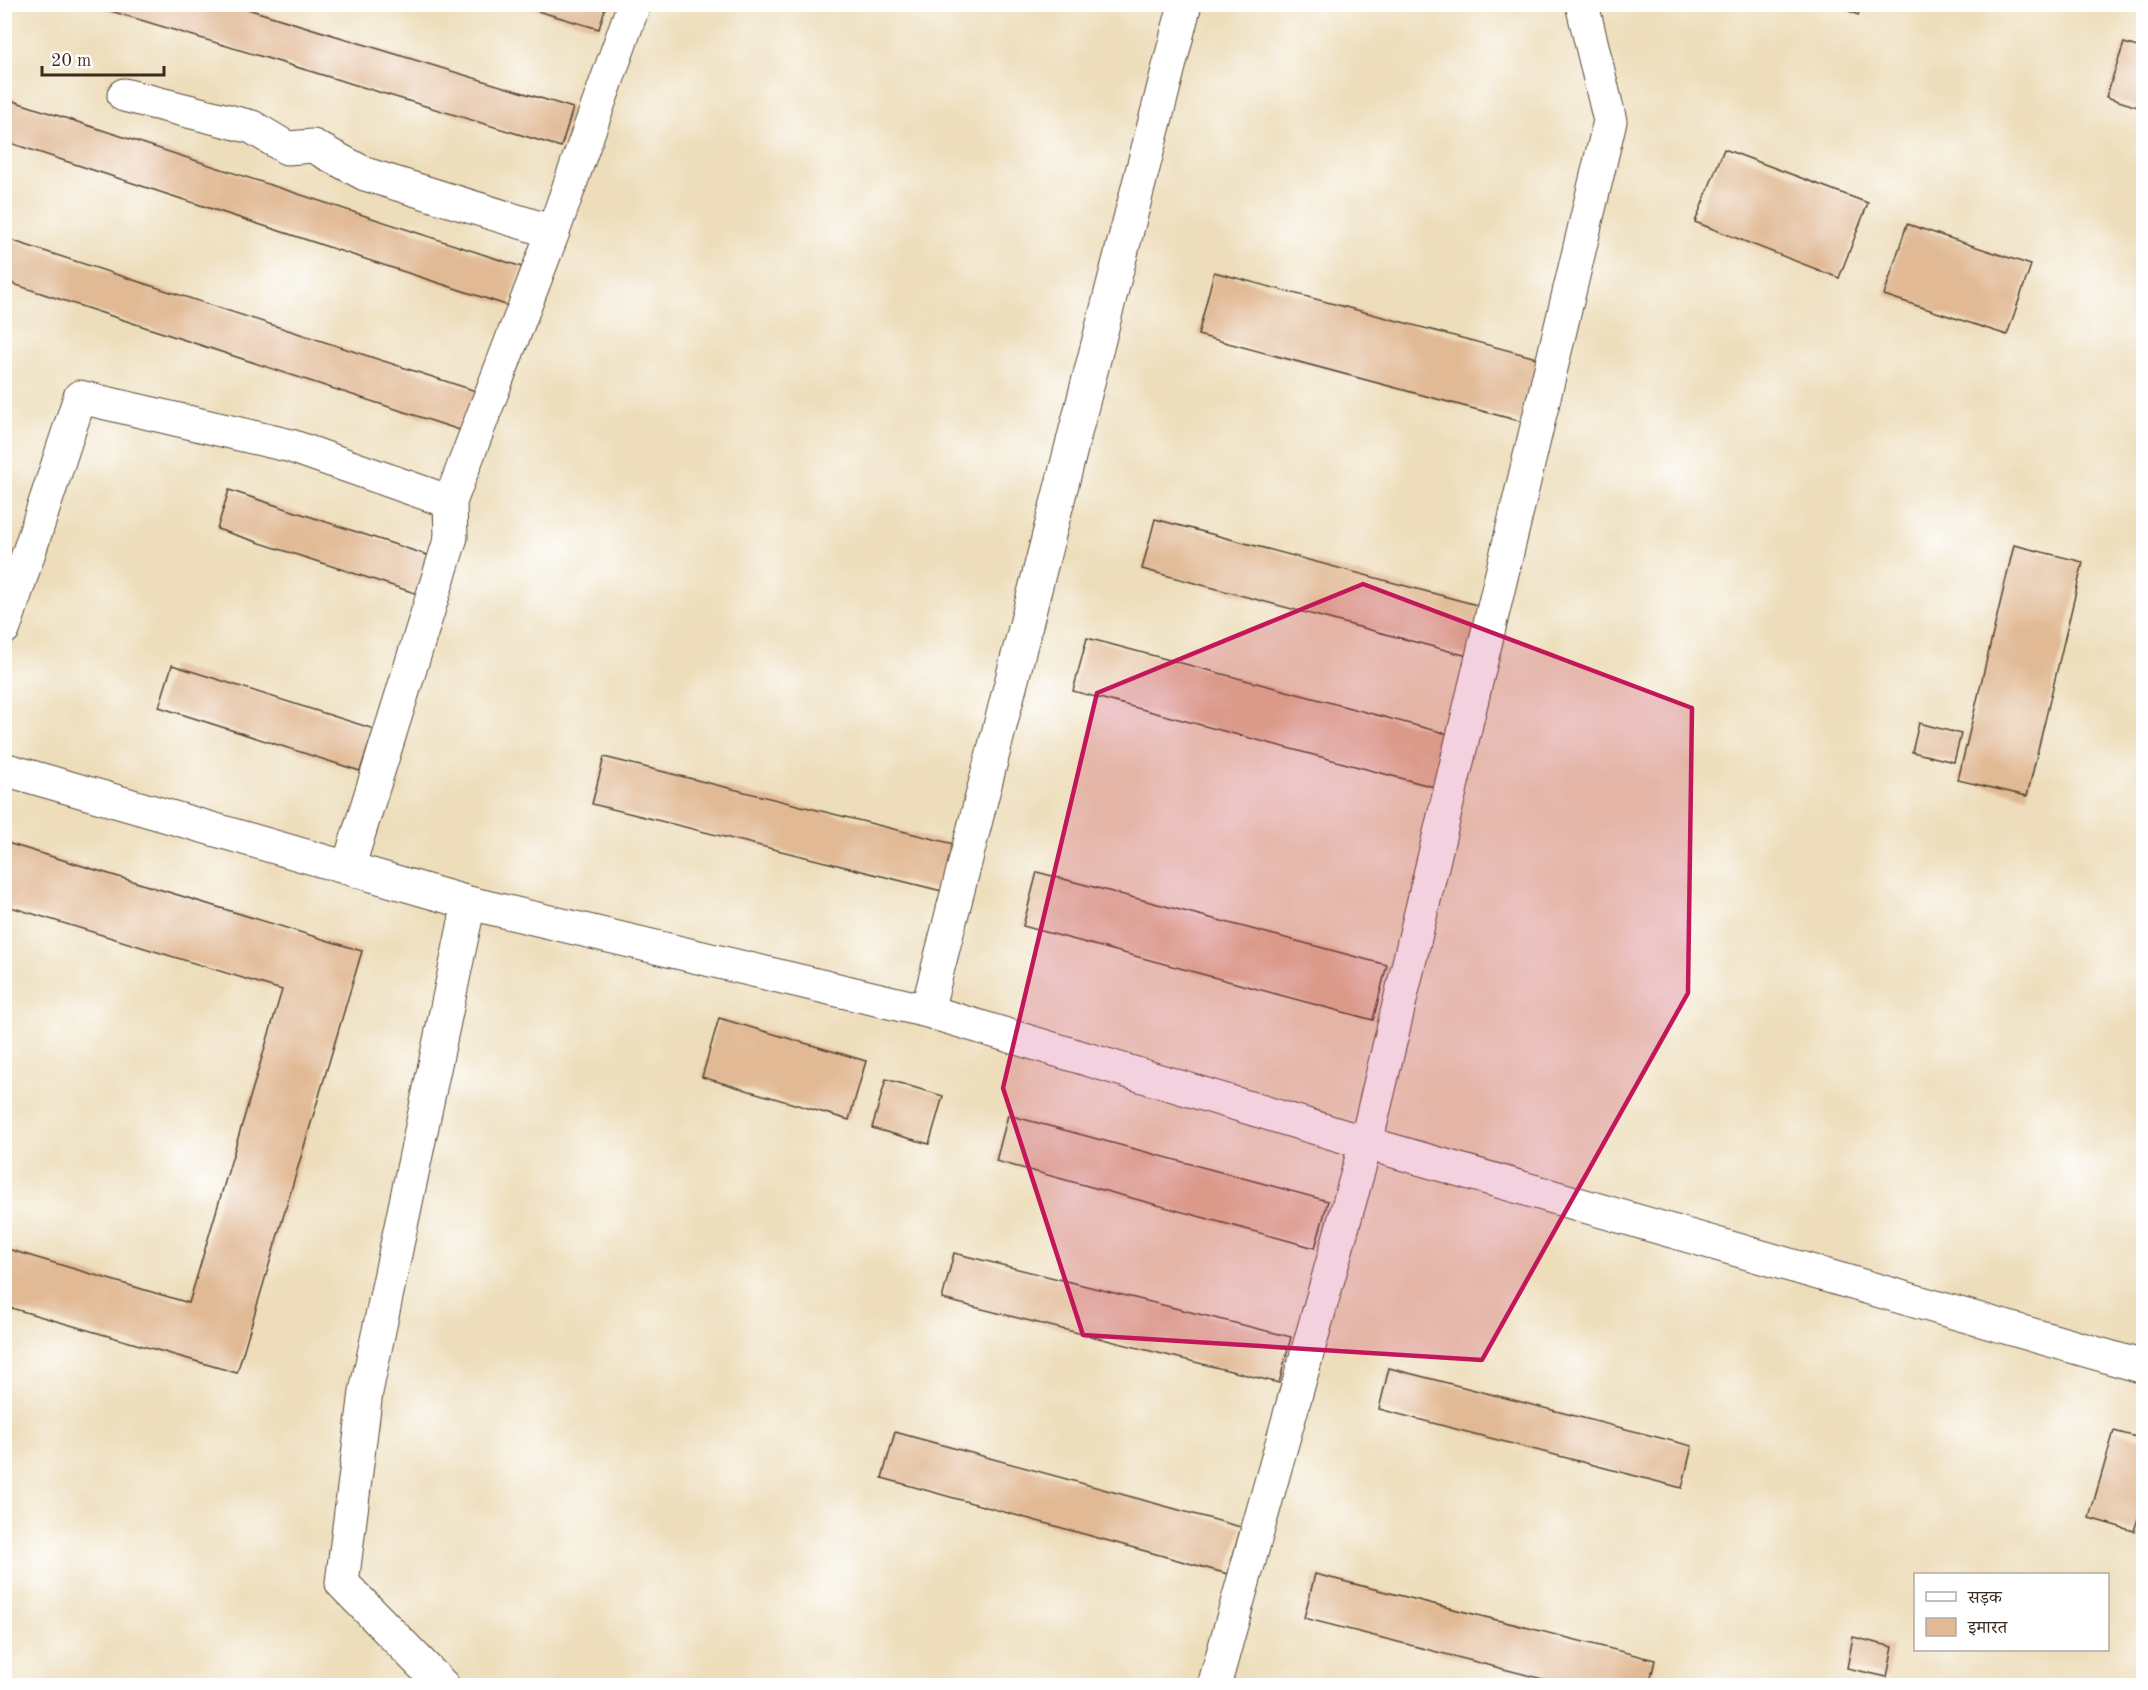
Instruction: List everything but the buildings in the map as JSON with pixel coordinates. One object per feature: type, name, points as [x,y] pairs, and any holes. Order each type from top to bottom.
[{"type":"street","points":[[348,868],[451,537],[450,502],[553,232],[634,4]]},
{"type":"street","points":[[927,1011],[1185,4]]},
{"type":"street","points":[[1214,1686],[1366,1143],[1610,121],[1582,4]]},
{"type":"street","points":[[124,95],[252,127],[287,148],[313,146],[365,174],[553,232]]},
{"type":"street","points":[[4,628],[80,397],[291,446],[450,502]]},
{"type":"street","points":[[4,769],[469,903],[927,1011],[1366,1143],[2144,1366]]},
{"type":"street","points":[[443,1686],[342,1583],[366,1392],[469,903]]},
{"type":"highlighted area","points":[[1363,584],[1692,708],[1688,993],[1482,1360],[1083,1335],[1003,1088],[1097,693]]}]
